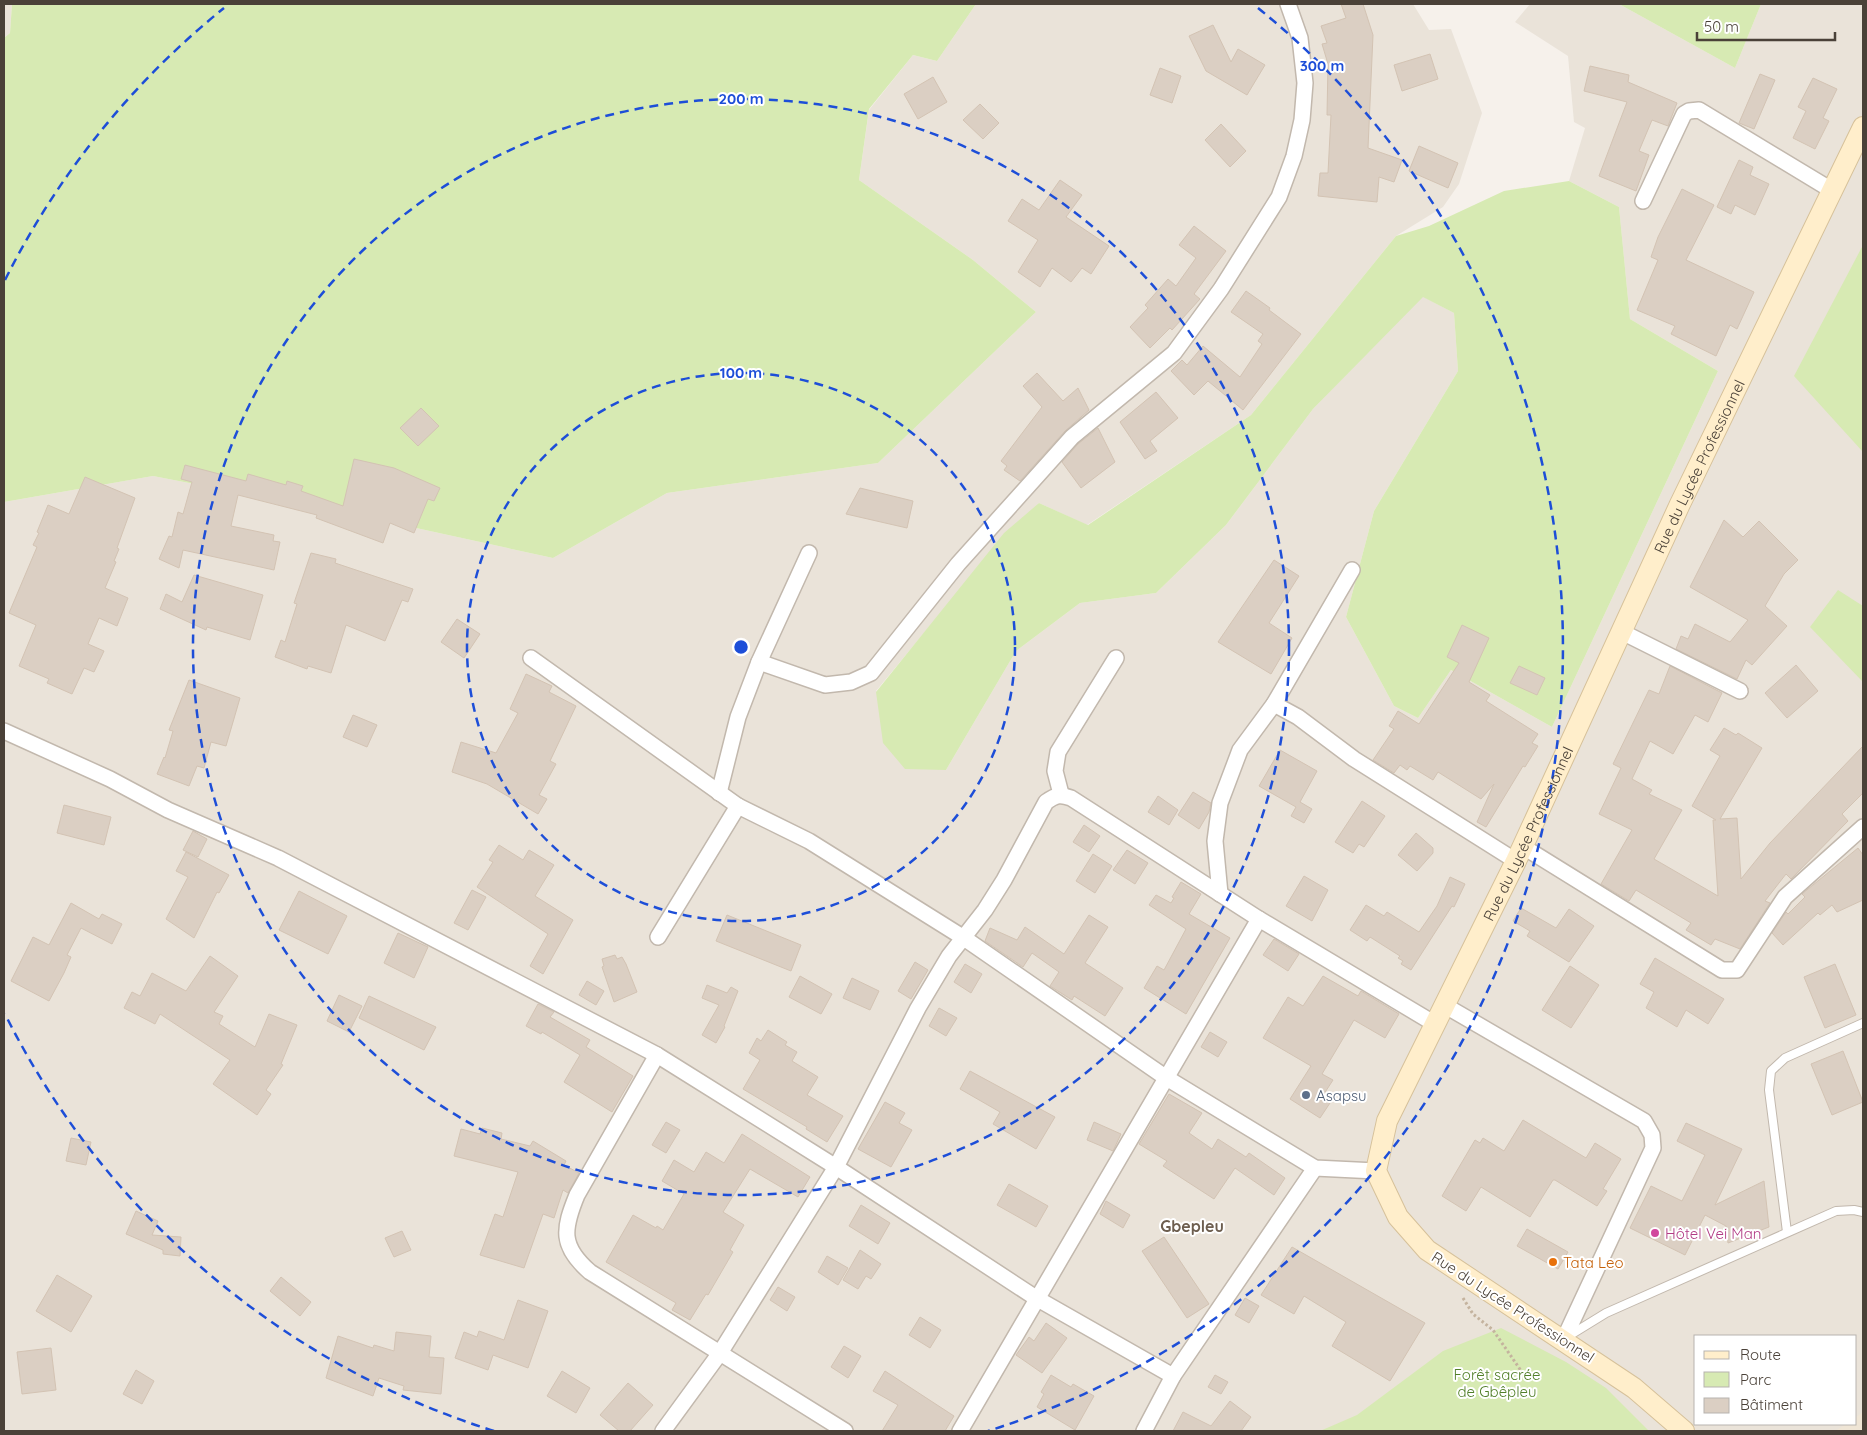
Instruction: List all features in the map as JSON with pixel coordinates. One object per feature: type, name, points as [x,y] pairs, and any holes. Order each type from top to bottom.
[{"type":"main road","name":"Rue du Lycée Professionnel","points":[[1684,1431],[1634,1388],[1564,1339],[1427,1250],[1398,1217],[1376,1171],[1387,1120],[1519,854],[1680,504],[1863,127]]},
{"type":"street","points":[[759,662],[825,685],[851,682],[871,673],[958,564],[1072,437],[1174,353],[1222,289],[1274,205],[1294,156],[1302,120],[1305,83],[1300,38],[1288,4]]},
{"type":"street","points":[[1642,201],[1684,114],[1699,110],[1833,191]]},
{"type":"street","points":[[720,793],[738,717],[759,662],[809,553]]},
{"type":"street","points":[[1220,894],[1215,841],[1220,803],[1240,750],[1274,704],[1352,570]]},
{"type":"street","points":[[1622,632],[1740,691]]},
{"type":"street","points":[[531,658],[738,806],[809,841],[964,938],[1165,1077],[1315,1168],[1376,1171]]},
{"type":"street","points":[[1061,794],[1055,771],[1058,752],[1116,658]]},
{"type":"street","points":[[1274,704],[1298,717],[1354,759],[1722,970],[1737,970],[1785,897],[1863,827]]},
{"type":"street","points":[[4,731],[110,779],[168,810],[278,858],[657,1055],[836,1166],[1036,1298],[1173,1376]]},
{"type":"street","points":[[663,1431],[720,1353],[836,1166],[918,1008],[949,956],[964,938],[1004,880],[1046,802],[1054,796],[1061,794],[1071,798],[1220,894],[1435,1024]]},
{"type":"street","points":[[658,937],[738,806]]},
{"type":"street","points":[[960,1431],[1259,918]]},
{"type":"street","points":[[1444,1005],[1644,1121],[1652,1135],[1653,1148],[1564,1339]]},
{"type":"street","points":[[657,1055],[577,1195],[567,1224],[568,1245],[578,1262],[590,1272],[845,1431]]},
{"type":"street","points":[[1144,1431],[1173,1376],[1315,1168]]},
{"type":"lane","points":[[1787,1232],[1769,1090],[1771,1071],[1785,1058],[1863,1022]]},
{"type":"lane","points":[[1564,1339],[1606,1313],[1836,1211],[1854,1210],[1863,1212]]},
{"type":"path","points":[[1472,1279],[1462,1296],[1473,1314],[1493,1330],[1524,1375]]},
{"type":"shaded area","points":[[4,4],[12,4],[10,33],[4,38]]},
{"type":"shaded area","points":[[976,4],[1413,4],[1429,30],[1451,29],[1482,113],[1459,184],[1443,207],[1396,236],[1251,415],[1087,525],[1039,503],[933,622],[876,691],[946,770],[1016,651],[1080,603],[1156,593],[1226,525],[1313,409],[1422,296],[1454,313],[1458,371],[1374,511],[1346,617],[1394,706],[1418,718],[1451,670],[1552,727],[1718,371],[1630,319],[1619,207],[1569,181],[1585,128],[1574,122],[1568,56],[1515,22],[1530,4],[1619,4],[1735,68],[1761,4],[1863,4],[1863,1431],[4,1431],[4,502],[153,476],[384,521],[553,558],[667,493],[878,463],[1036,312],[973,260],[859,180],[869,110],[913,55],[937,61]]},
{"type":"shaded area","points":[[1863,1412],[1863,1431],[1835,1431],[1844,1425],[1857,1425],[1857,1416]]},
{"type":"green space","points":[[12,4],[976,4],[937,61],[913,55],[869,109],[859,180],[973,260],[1036,312],[878,463],[667,493],[553,558],[384,521],[153,476],[4,502],[4,38],[10,33]]},
{"type":"green space","points":[[1619,4],[1761,4],[1735,68]]},
{"type":"green space","points":[[1569,181],[1619,207],[1630,319],[1718,371],[1552,727],[1451,670],[1418,718],[1394,706],[1346,617],[1374,511],[1458,371],[1454,313],[1423,297],[1313,409],[1226,525],[1156,593],[1080,603],[1016,651],[946,770],[905,769],[883,743],[876,692],[1004,533],[1039,503],[1088,525],[1251,415],[1396,236],[1429,226],[1504,191]]},
{"type":"green space","points":[[1863,245],[1863,452],[1794,376]]},
{"type":"green space","points":[[1838,590],[1863,606],[1863,682],[1810,627]]},
{"type":"green space","name":"Forêt sacrée de Gbêpleu","points":[[1501,1328],[1566,1362],[1606,1388],[1649,1431],[1320,1431],[1357,1415],[1443,1351]]},
{"type":"building","points":[[1341,4],[1363,4],[1373,35],[1368,148],[1402,160],[1394,182],[1379,177],[1377,202],[1318,196],[1320,173],[1328,173],[1331,115],[1327,115],[1328,64],[1322,44],[1327,43],[1321,26],[1346,18]]},
{"type":"building","points":[[1213,25],[1231,62],[1238,49],[1265,65],[1247,95],[1206,71],[1189,36]]},
{"type":"building","points":[[1430,54],[1438,79],[1402,91],[1394,65]]},
{"type":"building","points":[[1590,66],[1629,75],[1628,82],[1677,103],[1668,126],[1652,120],[1639,151],[1649,155],[1636,191],[1599,176],[1627,102],[1584,91]]},
{"type":"building","points":[[1160,68],[1181,76],[1172,103],[1150,95]]},
{"type":"building","points":[[1760,74],[1775,80],[1754,129],[1739,123]]},
{"type":"building","points":[[933,77],[947,102],[918,119],[904,94]]},
{"type":"building","points":[[1813,78],[1837,89],[1823,118],[1829,121],[1815,149],[1793,138],[1806,111],[1798,107]]},
{"type":"building","points":[[980,104],[999,123],[983,139],[963,120]]},
{"type":"building","points":[[1221,124],[1246,151],[1230,167],[1205,140]]},
{"type":"building","points":[[1419,146],[1458,163],[1448,188],[1409,171]]},
{"type":"building","points":[[1739,160],[1753,167],[1750,175],[1769,184],[1755,215],[1735,205],[1731,214],[1717,207]]},
{"type":"building","points":[[1060,180],[1082,195],[1066,217],[1109,246],[1091,274],[1082,268],[1071,282],[1052,268],[1040,287],[1018,272],[1038,240],[1008,221],[1022,199],[1039,210]]},
{"type":"building","points":[[1682,189],[1714,205],[1686,260],[1754,292],[1737,329],[1730,325],[1716,356],[1671,334],[1675,326],[1637,310],[1658,260],[1651,257],[1658,237]]},
{"type":"building","points":[[1194,226],[1226,251],[1194,294],[1200,299],[1172,330],[1170,328],[1150,348],[1130,327],[1148,308],[1145,305],[1168,279],[1176,286],[1196,258],[1179,245]]},
{"type":"building","points":[[1246,291],[1301,334],[1243,410],[1208,381],[1194,395],[1171,371],[1182,360],[1187,365],[1203,346],[1240,377],[1262,344],[1258,341],[1263,334],[1231,312]]},
{"type":"building","points":[[1037,373],[1063,401],[1078,388],[1089,410],[1065,431],[1020,481],[1004,470],[1007,466],[1001,461],[1042,407],[1023,386]]},
{"type":"building","points":[[1156,392],[1178,418],[1150,441],[1157,451],[1145,459],[1120,422]]},
{"type":"building","points":[[421,408],[439,426],[418,446],[400,428]]},
{"type":"building","points":[[1098,428],[1115,462],[1081,488],[1062,462],[1078,444]]},
{"type":"building","points":[[354,459],[394,468],[440,488],[434,501],[428,499],[414,533],[390,523],[383,543],[316,518],[317,515],[238,495],[231,526],[274,535],[273,541],[280,542],[274,570],[183,550],[179,568],[159,559],[169,536],[172,537],[178,512],[183,514],[192,482],[181,479],[185,465],[246,481],[248,474],[286,485],[287,481],[303,486],[301,491],[343,506]]},
{"type":"building","points":[[85,477],[135,498],[117,548],[119,549],[114,561],[116,562],[105,588],[128,598],[117,626],[99,618],[88,644],[104,651],[94,672],[84,668],[72,694],[47,683],[49,679],[19,666],[36,625],[9,613],[37,547],[33,545],[48,505],[69,514]]},
{"type":"building","points":[[860,488],[913,501],[907,528],[846,514]]},
{"type":"building","points":[[1724,520],[1743,537],[1759,521],[1798,560],[1784,574],[1765,606],[1787,626],[1752,665],[1746,660],[1737,679],[1676,649],[1681,636],[1688,639],[1695,624],[1730,642],[1748,620],[1690,587]]},
{"type":"building","points":[[311,553],[336,559],[335,563],[413,589],[408,602],[402,600],[385,641],[346,625],[331,673],[308,666],[307,669],[275,657],[281,640],[285,642],[297,604],[294,603]]},
{"type":"building","points":[[1274,560],[1299,576],[1269,623],[1292,638],[1271,674],[1218,642]]},
{"type":"building","points":[[194,575],[263,595],[250,640],[207,627],[206,630],[160,609],[166,594],[182,602]]},
{"type":"building","points":[[457,619],[480,634],[464,658],[441,642]]},
{"type":"building","points":[[1462,625],[1489,638],[1469,682],[1490,695],[1486,701],[1538,734],[1532,743],[1538,746],[1525,767],[1523,766],[1486,827],[1477,822],[1494,784],[1481,799],[1438,772],[1433,780],[1410,766],[1407,770],[1400,765],[1394,773],[1373,760],[1394,729],[1389,726],[1398,711],[1419,724],[1459,663],[1447,657]]},
{"type":"building","points":[[1796,665],[1818,691],[1787,718],[1765,693]]},
{"type":"building","points":[[1519,666],[1545,678],[1537,695],[1510,683]]},
{"type":"building","points":[[1670,666],[1722,693],[1708,722],[1695,715],[1673,754],[1650,741],[1632,779],[1652,790],[1649,794],[1682,810],[1654,859],[1718,896],[1713,820],[1716,820],[1692,806],[1720,756],[1710,750],[1724,728],[1736,735],[1738,733],[1762,748],[1720,819],[1737,818],[1741,879],[1770,843],[1863,746],[1863,793],[1842,814],[1848,821],[1791,879],[1786,874],[1765,901],[1770,903],[1740,949],[1715,939],[1711,945],[1686,930],[1691,923],[1636,890],[1629,901],[1601,884],[1632,830],[1599,814],[1621,768],[1613,764],[1649,690],[1659,694]]},
{"type":"building","points":[[526,674],[552,686],[549,692],[576,706],[550,761],[556,764],[539,795],[547,799],[538,814],[487,784],[452,772],[461,742],[496,753],[518,713],[510,709]]},
{"type":"building","points":[[189,680],[240,698],[226,746],[211,742],[204,768],[197,766],[189,786],[157,774],[165,758],[173,731],[169,730]]},
{"type":"building","points":[[353,715],[377,725],[367,747],[343,737]]},
{"type":"building","points":[[1280,750],[1317,771],[1300,802],[1312,809],[1304,823],[1291,816],[1296,807],[1259,786]]},
{"type":"building","points":[[1193,792],[1211,803],[1209,812],[1199,829],[1178,815]]},
{"type":"building","points":[[1158,796],[1178,810],[1169,825],[1148,812]]},
{"type":"building","points":[[1362,801],[1385,816],[1364,847],[1359,844],[1353,853],[1335,842]]},
{"type":"building","points":[[64,805],[111,817],[104,845],[57,833]]},
{"type":"building","points":[[1084,825],[1100,836],[1089,852],[1073,842]]},
{"type":"building","points":[[193,831],[207,839],[198,857],[183,850]]},
{"type":"building","points":[[1416,833],[1433,848],[1433,853],[1417,871],[1398,855]]},
{"type":"building","points":[[499,845],[523,860],[529,850],[554,865],[535,896],[573,920],[543,974],[530,966],[548,934],[477,887],[493,862],[489,860]]},
{"type":"building","points":[[1858,848],[1863,855],[1863,900],[1837,912],[1832,905],[1820,915],[1818,913],[1783,945],[1772,933],[1786,912],[1788,914],[1805,897],[1802,894]]},
{"type":"building","points":[[1127,850],[1148,863],[1135,884],[1113,870]]},
{"type":"building","points":[[186,852],[229,875],[219,893],[217,892],[194,938],[166,919],[188,877],[176,871]]},
{"type":"building","points":[[1093,854],[1112,866],[1095,893],[1076,881]]},
{"type":"building","points":[[1304,876],[1328,890],[1312,921],[1286,906]]},
{"type":"building","points":[[1450,877],[1465,884],[1454,907],[1452,906],[1411,970],[1401,964],[1403,961],[1398,958],[1400,956],[1370,937],[1367,941],[1350,930],[1366,905],[1384,916],[1387,912],[1419,932],[1437,906]]},
{"type":"building","points":[[1181,882],[1201,894],[1189,914],[1230,938],[1186,1014],[1144,988],[1157,966],[1164,970],[1186,929],[1149,905],[1156,895],[1171,903],[1174,898],[1172,897]]},
{"type":"building","points":[[472,890],[486,897],[468,930],[454,923]]},
{"type":"building","points":[[299,891],[347,916],[328,954],[279,930]]},
{"type":"building","points":[[71,903],[99,919],[102,914],[122,924],[112,944],[81,928],[67,955],[71,957],[64,973],[49,1001],[11,981],[33,937],[49,945]]},
{"type":"building","points":[[1521,908],[1556,928],[1569,909],[1594,926],[1569,962],[1527,936],[1530,931],[1513,921]]},
{"type":"building","points":[[727,915],[801,945],[791,971],[716,941]]},
{"type":"building","points":[[1089,915],[1108,927],[1085,963],[1123,988],[1105,1016],[1074,996],[1072,1000],[1050,986],[1059,972],[1032,953],[1023,967],[985,941],[990,928],[1017,940],[1025,927],[1064,954]]},
{"type":"building","points":[[398,933],[428,947],[414,978],[384,963]]},
{"type":"building","points":[[1274,939],[1299,954],[1288,971],[1263,955]]},
{"type":"building","points":[[615,955],[617,959],[622,957],[637,992],[614,1002],[602,967],[604,966],[602,959]]},
{"type":"building","points":[[210,956],[238,976],[214,1012],[223,1016],[219,1024],[255,1047],[269,1014],[297,1025],[281,1064],[283,1065],[266,1090],[271,1094],[257,1115],[213,1084],[230,1060],[160,1014],[155,1024],[124,1008],[132,992],[140,996],[152,973],[186,991]]},
{"type":"building","points":[[1655,958],[1724,999],[1708,1024],[1686,1010],[1677,1027],[1646,1008],[1654,992],[1640,984]]},
{"type":"building","points":[[915,962],[928,970],[911,999],[898,991]]},
{"type":"building","points":[[965,964],[982,974],[971,993],[954,982]]},
{"type":"building","points":[[1835,964],[1856,1015],[1825,1028],[1804,977]]},
{"type":"building","points":[[1570,966],[1599,985],[1571,1028],[1542,1010]]},
{"type":"building","points":[[800,976],[832,994],[821,1014],[789,997]]},
{"type":"building","points":[[1323,976],[1358,996],[1361,991],[1399,1014],[1385,1038],[1354,1020],[1322,1074],[1333,1080],[1322,1097],[1330,1103],[1320,1118],[1290,1099],[1311,1066],[1263,1038],[1288,997],[1303,1006]]},
{"type":"building","points":[[852,978],[879,991],[870,1010],[843,998]]},
{"type":"building","points":[[587,981],[604,991],[596,1005],[579,995]]},
{"type":"building","points":[[707,985],[727,993],[731,987],[738,991],[725,1027],[716,1043],[702,1035],[719,1005],[702,998]]},
{"type":"building","points":[[339,995],[362,1006],[349,1032],[327,1021]]},
{"type":"building","points":[[369,996],[436,1027],[424,1050],[359,1018]]},
{"type":"building","points":[[538,1004],[554,1012],[550,1017],[590,1040],[586,1047],[633,1076],[612,1112],[564,1082],[580,1055],[542,1032],[541,1034],[526,1026]]},
{"type":"building","points":[[939,1008],[957,1018],[946,1036],[929,1026]]},
{"type":"building","points":[[768,1030],[787,1042],[785,1045],[797,1052],[792,1061],[818,1077],[807,1095],[843,1116],[827,1142],[806,1129],[807,1127],[743,1089],[760,1060],[749,1053],[757,1038],[761,1041]]},
{"type":"building","points":[[1210,1032],[1227,1042],[1218,1057],[1201,1047]]},
{"type":"building","points":[[1843,1051],[1863,1102],[1832,1115],[1811,1064]]},
{"type":"building","points":[[970,1071],[1055,1117],[1036,1149],[993,1124],[1000,1112],[960,1089]]},
{"type":"building","points":[[1169,1094],[1202,1113],[1189,1133],[1212,1149],[1218,1139],[1246,1157],[1249,1153],[1285,1178],[1274,1195],[1235,1168],[1214,1199],[1163,1166],[1167,1161],[1139,1144]]},
{"type":"building","points":[[885,1102],[905,1113],[899,1123],[912,1130],[891,1167],[858,1149]]},
{"type":"building","points":[[1523,1120],[1586,1158],[1595,1143],[1621,1159],[1603,1189],[1607,1191],[1597,1206],[1555,1180],[1553,1180],[1530,1217],[1481,1187],[1466,1211],[1442,1196],[1475,1140],[1480,1143],[1483,1138],[1504,1151]]},
{"type":"building","points":[[666,1122],[680,1130],[666,1153],[652,1145]]},
{"type":"building","points":[[1094,1122],[1121,1134],[1113,1151],[1087,1140]]},
{"type":"building","points":[[1686,1123],[1742,1149],[1715,1205],[1764,1181],[1769,1227],[1728,1243],[1726,1226],[1705,1215],[1685,1255],[1630,1228],[1651,1186],[1682,1201],[1705,1155],[1677,1141]]},
{"type":"building","points":[[482,1128],[502,1133],[501,1139],[530,1146],[533,1141],[566,1161],[564,1165],[579,1173],[568,1193],[563,1190],[554,1218],[543,1214],[524,1268],[480,1255],[495,1214],[503,1217],[518,1172],[454,1156],[461,1129],[480,1134]]},
{"type":"building","points":[[742,1134],[810,1177],[798,1197],[750,1169],[723,1212],[744,1225],[730,1250],[733,1252],[708,1295],[706,1294],[690,1320],[672,1310],[676,1303],[606,1262],[633,1215],[663,1230],[684,1194],[662,1181],[674,1160],[694,1172],[706,1152],[724,1163]]},
{"type":"building","points":[[71,1138],[91,1142],[86,1165],[66,1161]]},
{"type":"building","points":[[1009,1184],[1048,1206],[1036,1227],[997,1205]]},
{"type":"building","points":[[1106,1201],[1130,1215],[1123,1228],[1100,1214]]},
{"type":"building","points":[[861,1205],[890,1223],[878,1244],[849,1226]]},
{"type":"building","points":[[136,1211],[158,1221],[152,1235],[181,1237],[180,1256],[163,1254],[163,1250],[126,1234]]},
{"type":"building","points":[[1527,1229],[1568,1252],[1558,1269],[1517,1246]]},
{"type":"building","points":[[402,1231],[411,1250],[394,1257],[385,1238]]},
{"type":"building","points":[[1164,1237],[1209,1304],[1187,1318],[1142,1251]]},
{"type":"building","points":[[1292,1247],[1425,1323],[1390,1381],[1332,1346],[1346,1322],[1304,1296],[1294,1314],[1261,1295]]},
{"type":"building","points":[[860,1250],[881,1264],[871,1279],[866,1276],[858,1289],[843,1280]]},
{"type":"building","points":[[827,1256],[848,1268],[838,1285],[818,1272]]},
{"type":"building","points":[[57,1275],[92,1296],[71,1332],[36,1311]]},
{"type":"building","points":[[281,1277],[311,1302],[300,1316],[270,1291]]},
{"type":"building","points":[[778,1287],[795,1297],[787,1311],[770,1300]]},
{"type":"building","points":[[1245,1298],[1259,1306],[1249,1323],[1235,1315]]},
{"type":"building","points":[[518,1300],[548,1311],[528,1368],[493,1355],[488,1370],[455,1358],[464,1332],[477,1337],[479,1331],[504,1340]]},
{"type":"building","points":[[920,1317],[941,1330],[930,1348],[909,1335]]},
{"type":"building","points":[[1046,1323],[1067,1338],[1042,1373],[1016,1355],[1029,1337],[1034,1341]]},
{"type":"building","points":[[396,1332],[431,1336],[429,1357],[444,1358],[441,1394],[403,1390],[404,1386],[379,1378],[373,1396],[326,1378],[338,1336],[373,1348],[374,1345],[394,1351]]},
{"type":"building","points":[[844,1346],[861,1356],[848,1378],[831,1367]]},
{"type":"building","points":[[51,1348],[56,1390],[22,1394],[17,1352]]},
{"type":"building","points":[[136,1370],[154,1381],[142,1404],[123,1394]]},
{"type":"building","points":[[562,1371],[590,1388],[576,1413],[547,1396]]},
{"type":"building","points":[[885,1371],[954,1416],[945,1431],[882,1431],[898,1405],[873,1391]]},
{"type":"building","points":[[1051,1375],[1071,1387],[1073,1384],[1094,1396],[1075,1430],[1037,1407],[1044,1394],[1041,1392]]},
{"type":"building","points":[[1215,1375],[1228,1382],[1221,1394],[1208,1387]]},
{"type":"building","points":[[628,1383],[653,1405],[630,1431],[619,1431],[600,1415]]},
{"type":"building","points":[[1230,1401],[1251,1417],[1241,1431],[1173,1431],[1183,1412],[1211,1426]]},
{"type":"place","name":"Asapsu","points":[[1306,1095]]},
{"type":"place","name":"Hôtel Vei Man","points":[[1655,1233]]},
{"type":"place","name":"Tata Leo","points":[[1553,1262]]},
{"type":"district","name":"Gbepleu","points":[[1192,1226]]}]
